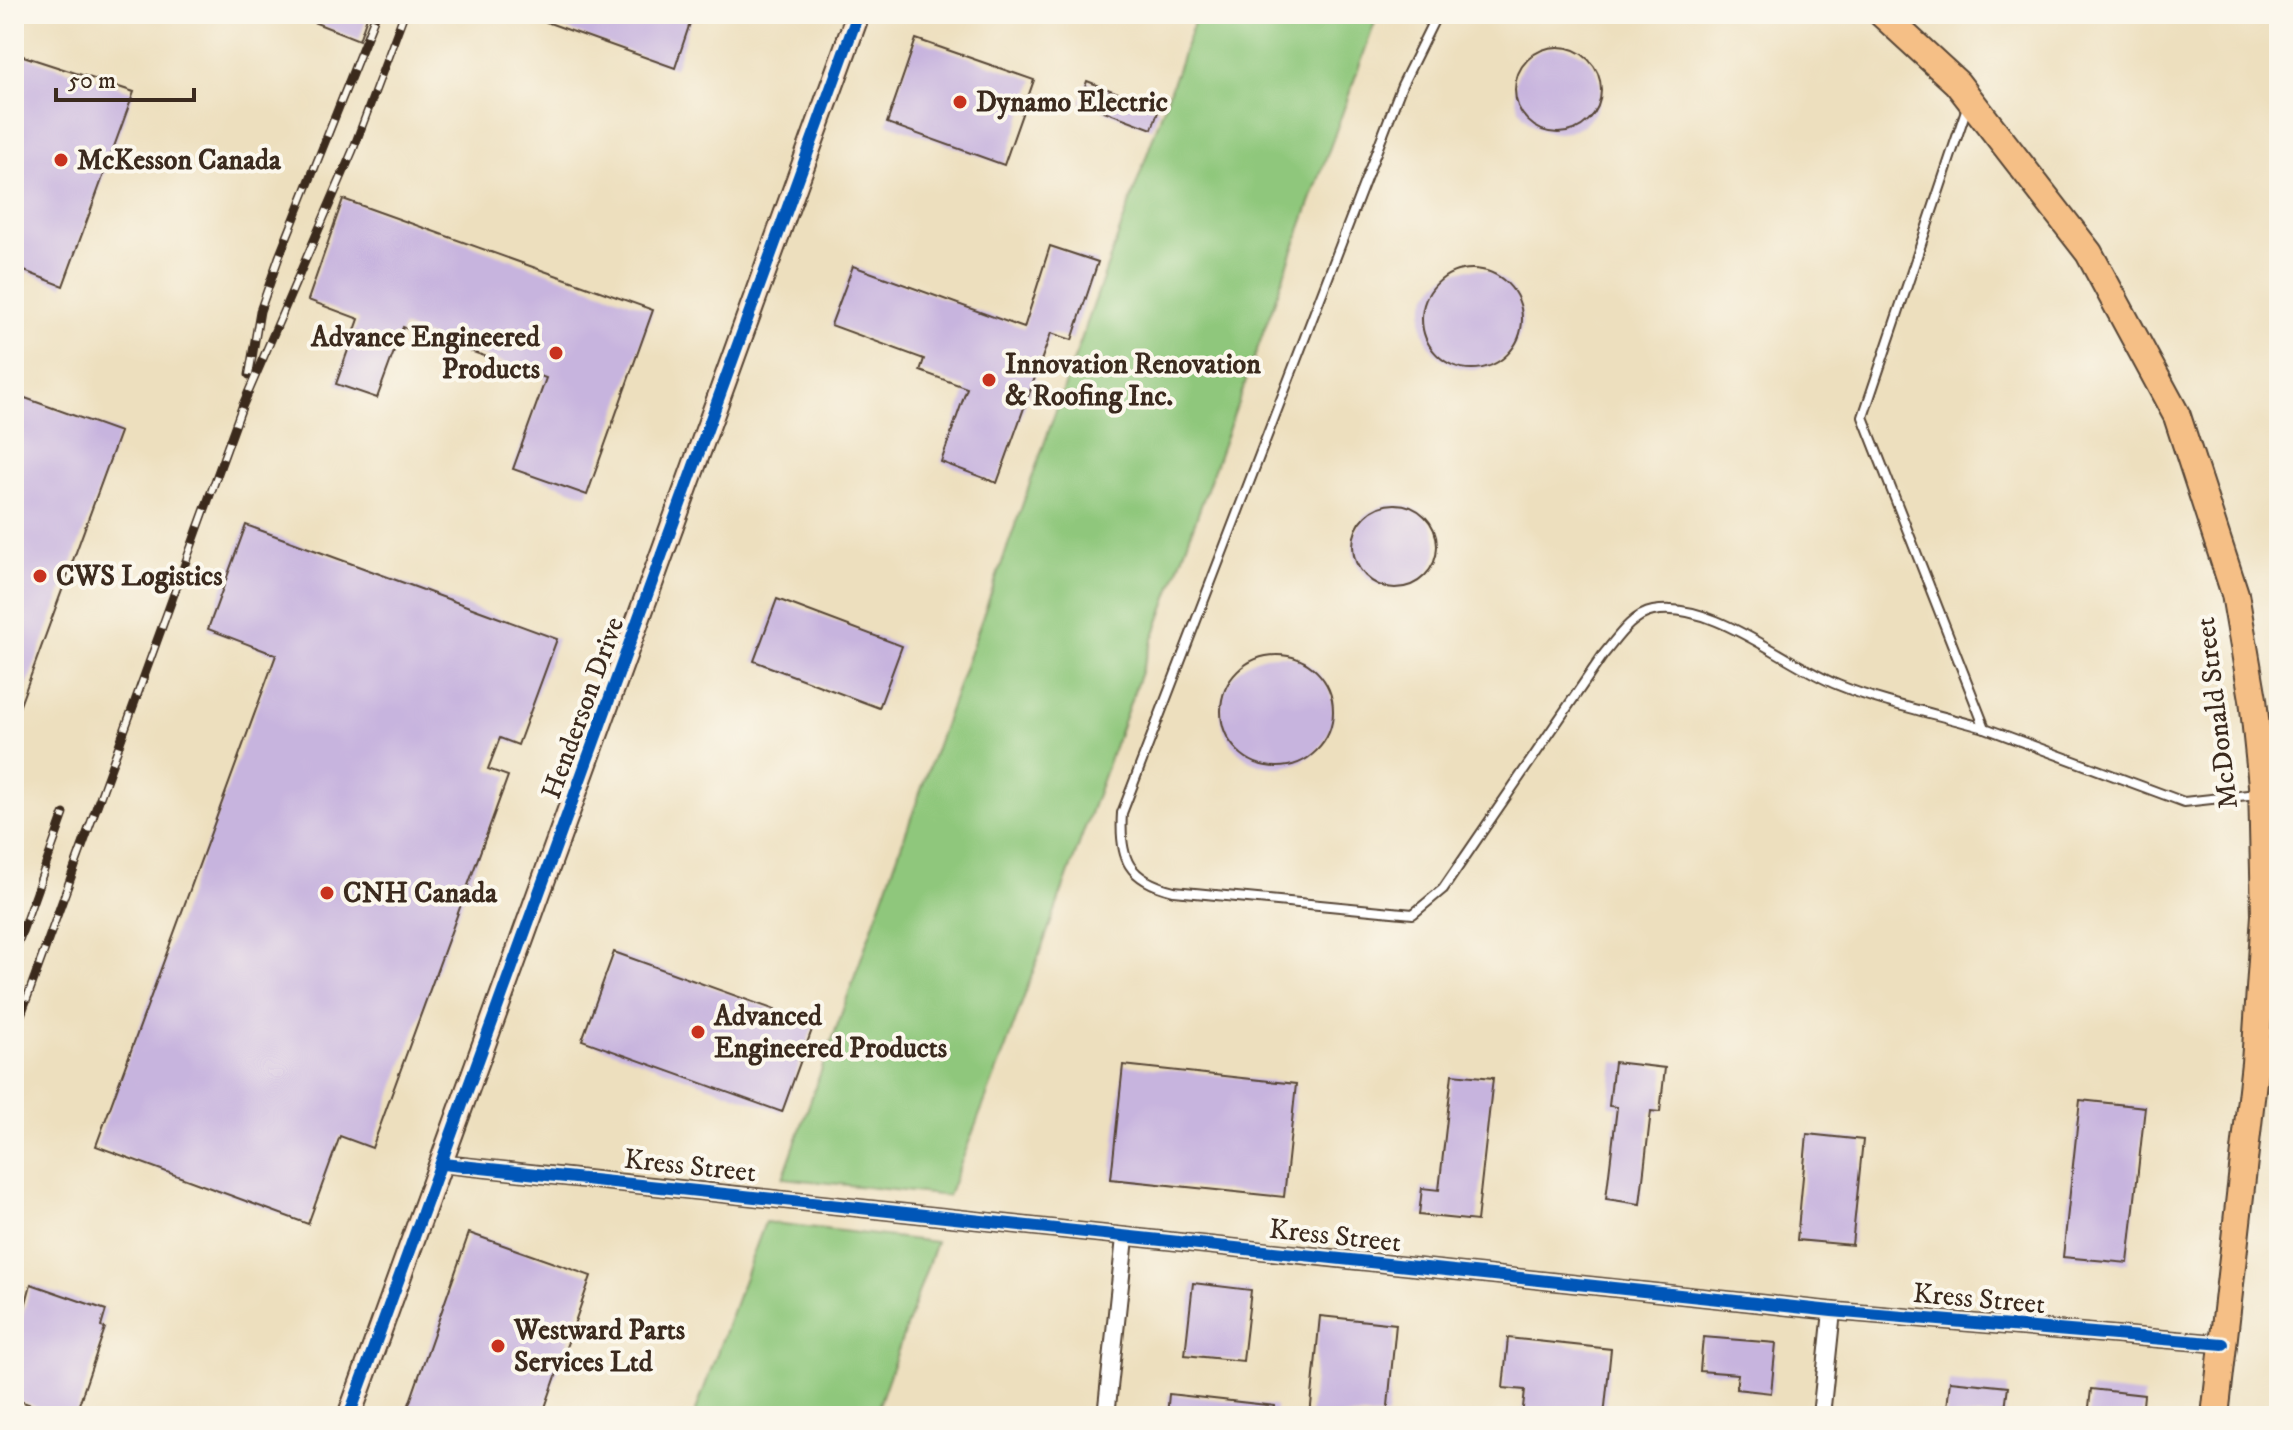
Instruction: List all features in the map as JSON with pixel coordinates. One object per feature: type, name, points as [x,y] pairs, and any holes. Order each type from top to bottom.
[{"type":"main road","name":"McDonald Street","points":[[1882,14],[1957,83],[2089,253],[2177,416],[2235,594],[2253,699],[2262,793],[2265,915],[2255,1063],[2215,1416]]},
{"type":"street","name":"Henderson Drive","points":[[349,1416],[858,14]]},
{"type":"street","name":"Kress Street","points":[[443,1164],[1832,1311],[2223,1344]]},
{"type":"street","points":[[1106,1416],[1125,1238]]},
{"type":"street","points":[[1821,1416],[1832,1311]]},
{"type":"lane","points":[[1437,14],[1402,85],[1122,813],[1120,840],[1136,876],[1149,885],[1174,891],[1413,914],[1443,889],[1603,655],[1633,620],[1651,611],[1677,611],[1718,622],[1837,685],[1985,728],[2184,802],[2262,793]]},
{"type":"lane","points":[[1969,98],[1863,417],[1985,728]]},
{"type":"green space","points":[[1197,14],[1378,14],[1006,1047],[948,1196],[783,1178]]},
{"type":"green space","points":[[765,1222],[936,1242],[875,1416],[694,1416]]},
{"type":"building","points":[[293,14],[368,14],[359,40]]},
{"type":"building","points":[[524,14],[693,14],[675,68]]},
{"type":"building","name":"Dynamo Electric","points":[[916,39],[1034,80],[1004,165],[887,123]]},
{"type":"building","points":[[1558,47],[1582,54],[1594,66],[1601,90],[1594,114],[1582,126],[1558,133],[1534,126],[1522,114],[1515,90],[1522,66],[1534,54]]},
{"type":"building","name":"McKesson Canada","points":[[14,53],[134,92],[63,286],[14,267]]},
{"type":"building","points":[[1087,81],[1159,109],[1152,129],[1080,102]]},
{"type":"building","name":"Advance Engineered Products","points":[[343,199],[653,310],[587,495],[513,469],[546,378],[403,327],[377,398],[336,384],[359,319],[308,300]]},
{"type":"building","name":"Innovation Renovation & Roofing Inc.","points":[[1050,246],[1098,262],[1072,340],[1051,333],[997,483],[941,462],[967,388],[920,371],[924,359],[831,325],[853,266],[1024,328]]},
{"type":"building","points":[[1472,269],[1491,273],[1507,284],[1518,300],[1522,319],[1518,338],[1507,354],[1491,365],[1472,369],[1453,365],[1437,354],[1426,338],[1422,319],[1426,300],[1437,284],[1453,273]]},
{"type":"building","name":"CWS Logistics","points":[[14,394],[120,432],[16,716],[14,716]]},
{"type":"building","points":[[1387,504],[1403,504],[1419,511],[1430,522],[1437,546],[1434,562],[1425,576],[1403,588],[1387,588],[1371,581],[1360,570],[1353,554],[1353,538],[1360,522],[1371,511]]},
{"type":"building","name":"CNH Canada","points":[[246,525],[557,639],[518,745],[500,738],[488,769],[508,776],[372,1148],[340,1136],[308,1224],[96,1146],[276,655],[208,629]]},
{"type":"building","points":[[777,599],[902,646],[879,708],[754,661]]},
{"type":"building","points":[[1277,655],[1298,659],[1317,671],[1329,690],[1333,711],[1329,732],[1317,751],[1298,763],[1277,767],[1256,763],[1237,751],[1225,732],[1221,711],[1225,690],[1237,671],[1256,659]]},
{"type":"building","name":"Advanced Engineered Products","points":[[614,952],[814,1024],[782,1112],[582,1040]]},
{"type":"building","points":[[1614,1062],[1665,1068],[1660,1112],[1651,1111],[1640,1204],[1606,1199],[1617,1107],[1609,1106]]},
{"type":"building","points":[[1123,1065],[1296,1084],[1284,1197],[1111,1179]]},
{"type":"building","points":[[1452,1074],[1493,1078],[1477,1221],[1419,1215],[1422,1188],[1439,1190]]},
{"type":"building","points":[[2080,1100],[2145,1107],[2128,1263],[2063,1257]]},
{"type":"building","points":[[1807,1134],[1863,1140],[1852,1245],[1797,1240]]},
{"type":"building","name":"Westward Parts Services Ltd","points":[[469,1233],[591,1276],[542,1416],[405,1416]]},
{"type":"building","points":[[1193,1283],[1251,1290],[1243,1361],[1185,1355]]},
{"type":"building","points":[[31,1284],[106,1310],[101,1327],[105,1328],[75,1416],[63,1416],[14,1399],[14,1348]]},
{"type":"building","points":[[1320,1316],[1396,1324],[1387,1416],[1310,1416]]},
{"type":"building","points":[[1703,1337],[1776,1343],[1771,1393],[1736,1389],[1738,1374],[1700,1371]]},
{"type":"building","points":[[1508,1338],[1611,1349],[1604,1416],[1522,1416],[1525,1390],[1503,1388]]},
{"type":"building","points":[[1950,1381],[2008,1387],[2004,1416],[1946,1416]]},
{"type":"building","points":[[2091,1389],[2144,1395],[2142,1416],[2088,1416]]},
{"type":"building","points":[[1169,1394],[1275,1406],[1275,1416],[1167,1416]]},
{"type":"railway","points":[[249,375],[260,311],[376,14]]},
{"type":"railway","points":[[14,1034],[242,407],[353,150],[404,14]]},
{"type":"railway","points":[[14,954],[64,814]]},
{"type":"cycle path","points":[[349,1416],[858,14]]},
{"type":"cycle path","points":[[443,1164],[1832,1311],[2223,1344]]},
{"type":"place","name":"Dynamo Electric","points":[[960,102]]},
{"type":"place","name":"McKesson Canada","points":[[61,160]]},
{"type":"place","name":"Advance Engineered Products","points":[[556,353]]},
{"type":"place","name":"Innovation Renovation & Roofing Inc.","points":[[989,380]]},
{"type":"place","name":"CWS Logistics","points":[[40,576]]},
{"type":"place","name":"CNH Canada","points":[[327,893]]},
{"type":"place","name":"Advanced Engineered Products","points":[[698,1032]]},
{"type":"place","name":"Westward Parts Services Ltd","points":[[498,1346]]}]
